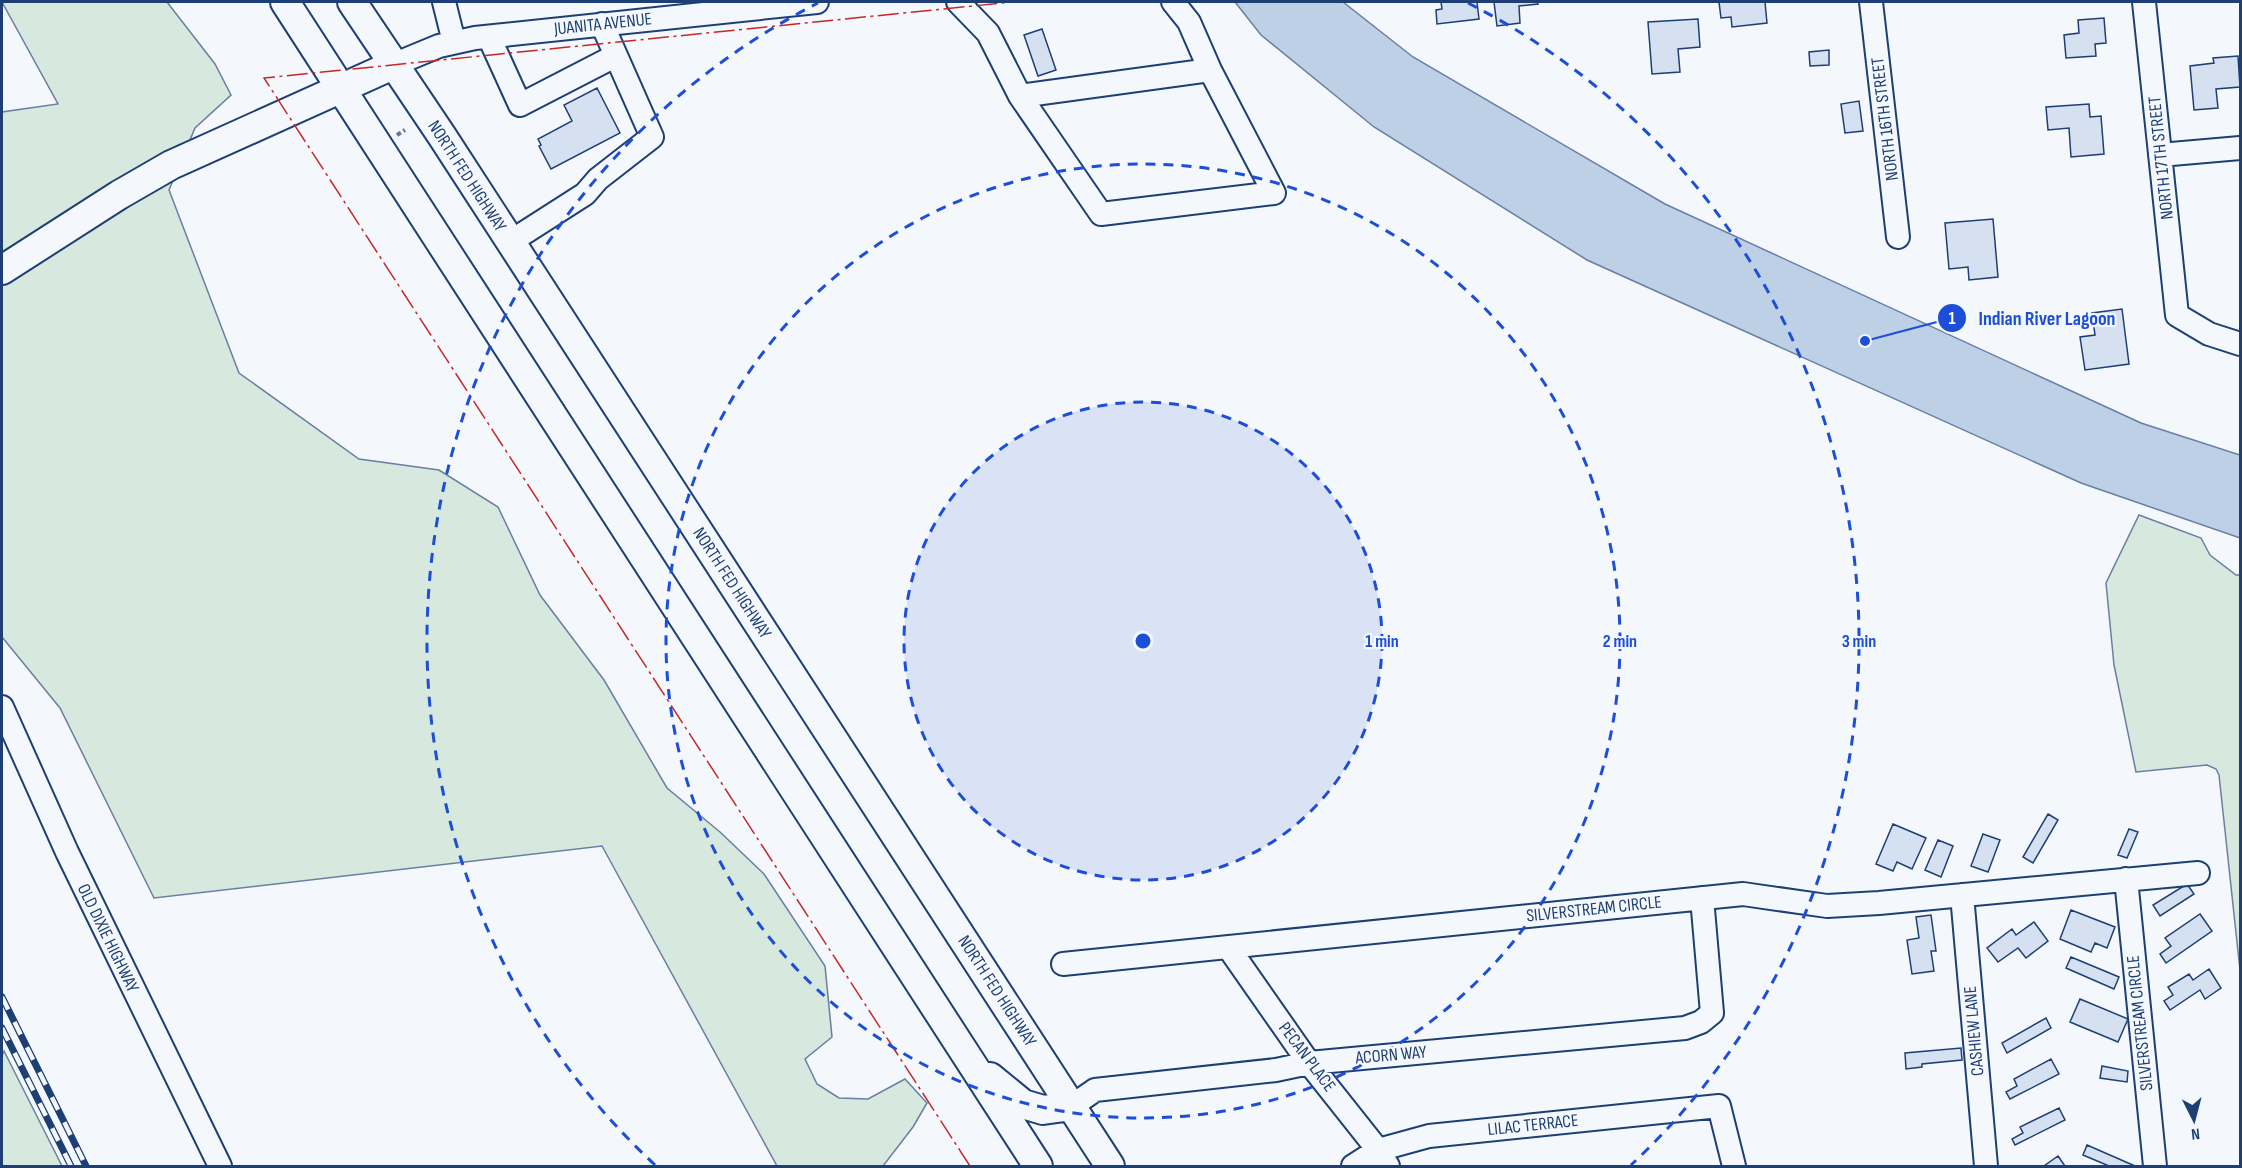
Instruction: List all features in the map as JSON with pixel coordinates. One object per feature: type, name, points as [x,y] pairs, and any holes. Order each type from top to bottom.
[{"type":"main road","points":[[285,2],[1038,1167]]},
{"type":"main road","name":"NORTH FED HIGHWAY","points":[[352,2],[1110,1167]]},
{"type":"main road","points":[[2,270],[119,195],[171,165],[393,65]]},
{"type":"main road","points":[[972,1063],[1023,1104],[1043,1110],[1072,1106]]},
{"type":"street","points":[[444,2],[454,42]]},
{"type":"street","name":"JUANITA AVENUE","points":[[393,65],[454,42],[817,2]]},
{"type":"street","points":[[958,2],[988,33],[1020,96],[1101,214],[1274,193],[1210,70],[1189,22],[1173,2]]},
{"type":"street","name":"NORTH 16TH STREET","points":[[1870,2],[1899,237]]},
{"type":"street","name":"NORTH 17TH STREET","points":[[2144,2],[2176,315],[2209,334],[2241,344]]},
{"type":"street","points":[[510,242],[585,194],[598,179],[652,136],[602,24]]},
{"type":"street","points":[[489,37],[520,105],[615,56]]},
{"type":"street","points":[[1020,96],[1210,70]]},
{"type":"street","points":[[2160,155],[2241,148]]},
{"type":"street","name":"OLD DIXIE HIGHWAY","points":[[2,706],[67,852],[220,1167]]},
{"type":"street","name":"SILVERSTREAM CIRCLE","points":[[1063,964],[1743,894],[1827,906],[2198,873]]},
{"type":"street","name":"SILVERSTREAM CIRCLE","points":[[2126,879],[2155,1167]]},
{"type":"street","name":"CASHIEW LANE","points":[[1962,895],[1986,1167]]},
{"type":"street","name":"ACORN WAY","points":[[1072,1106],[1095,1090],[1276,1070],[1309,1063],[1685,1028],[1701,1022],[1712,1013],[1701,898]]},
{"type":"street","name":"PECAN PLACE","points":[[1228,947],[1309,1063],[1383,1159]]},
{"type":"street","name":"LILAC TERRACE","points":[[1353,1167],[1383,1159],[1429,1136],[1719,1106],[1734,1167]]},
{"type":"shaded area","points":[[2,2],[167,2],[215,64],[231,95],[195,128],[169,190],[239,373],[359,459],[439,470],[498,507],[540,595],[604,680],[667,788],[720,832],[764,874],[825,966],[832,1037],[805,1059],[817,1084],[839,1098],[868,1099],[905,1079],[927,1103],[913,1127],[883,1166],[777,1166],[602,846],[154,898],[60,708],[2,637],[2,112],[58,104]]},
{"type":"shaded area","points":[[2139,515],[2201,538],[2210,555],[2236,575],[2240,575],[2240,970],[2219,775],[2216,769],[2207,765],[2136,772],[2114,665],[2106,583]]},
{"type":"shaded area","points":[[4,1051],[62,1166],[2,1166],[2,1056]]},
{"type":"water","points":[[1235,2],[1343,2],[1413,57],[1665,204],[2141,423],[2240,455],[2240,538],[2081,483],[1587,260],[1374,127],[1261,35]]},
{"type":"building","points":[[1441,2],[1477,2],[1479,19],[1437,24],[1436,10],[1442,9]]},
{"type":"building","points":[[1494,2],[1537,2],[1538,4],[1519,6],[1520,23],[1497,26]]},
{"type":"building","points":[[1719,2],[1765,2],[1767,23],[1732,27],[1731,17],[1721,18]]},
{"type":"building","points":[[2104,18],[2106,43],[2095,44],[2096,56],[2066,58],[2064,35],[2079,33],[2078,20]]},
{"type":"building","points":[[1698,19],[1700,47],[1678,49],[1680,72],[1652,74],[1648,22]]},
{"type":"building","points":[[1042,29],[1056,70],[1038,76],[1024,35]]},
{"type":"building","points":[[1829,50],[1829,65],[1810,66],[1809,52]]},
{"type":"building","points":[[2238,56],[2240,87],[2216,89],[2218,108],[2194,110],[2190,66],[2214,63],[2213,58]]},
{"type":"building","points":[[597,88],[620,133],[551,169],[539,146],[541,145],[538,139],[572,121],[564,105]]},
{"type":"building","points":[[1859,101],[1863,131],[1845,133],[1841,104]]},
{"type":"building","points":[[2089,104],[2090,117],[2101,116],[2104,154],[2071,157],[2069,128],[2048,130],[2046,107]]},
{"type":"building","points":[[1993,219],[1998,277],[1969,280],[1968,267],[1949,269],[1945,223]]},
{"type":"building","points":[[2122,309],[2129,364],[2085,370],[2080,337],[2095,335],[2092,313]]},
{"type":"building","points":[[2048,814],[2058,820],[2033,863],[2023,857]]},
{"type":"building","points":[[1893,824],[1926,838],[1912,869],[1897,862],[1893,871],[1876,864]]},
{"type":"building","points":[[2129,829],[2138,832],[2127,858],[2118,855]]},
{"type":"building","points":[[1983,834],[2000,840],[1988,872],[1971,866]]},
{"type":"building","points":[[1938,840],[1953,846],[1941,877],[1925,870]]},
{"type":"building","points":[[2187,884],[2194,894],[2160,916],[2153,905]]},
{"type":"building","points":[[2071,910],[2115,927],[2107,948],[2095,943],[2091,952],[2060,939]]},
{"type":"building","points":[[2200,914],[2212,931],[2166,963],[2160,954],[2171,946],[2165,938]]},
{"type":"building","points":[[1931,915],[1936,951],[1931,951],[1934,971],[1912,974],[1907,940],[1919,938],[1916,917]]},
{"type":"building","points":[[2034,922],[2048,941],[2026,958],[2018,948],[1998,962],[1987,948],[2012,929],[2016,935]]},
{"type":"building","points":[[2071,957],[2119,977],[2114,989],[2066,968]]},
{"type":"building","points":[[2209,969],[2221,988],[2205,999],[2200,990],[2170,1010],[2164,1001],[2173,995],[2168,987],[2189,974],[2193,980]]},
{"type":"building","points":[[2080,999],[2128,1019],[2118,1042],[2070,1022]]},
{"type":"building","points":[[2046,1018],[2051,1028],[2007,1053],[2002,1043]]},
{"type":"building","points":[[1961,1048],[1962,1060],[1922,1064],[1922,1067],[1906,1069],[1905,1053]]},
{"type":"building","points":[[2051,1059],[2059,1074],[2010,1099],[2006,1092],[2017,1086],[2014,1079]]},
{"type":"building","points":[[2102,1066],[2128,1071],[2127,1082],[2100,1078]]},
{"type":"building","points":[[2059,1108],[2065,1120],[2015,1145],[2012,1139],[2023,1133],[2020,1127]]},
{"type":"building","points":[[2087,1145],[2135,1166],[2109,1166],[2083,1155]]},
{"type":"building","points":[[2058,1156],[2065,1166],[2044,1166]]},
{"type":"railway","points":[[2,997],[86,1166]]},
{"type":"railway","points":[[2,1028],[71,1166]]},
{"type":"power","points":[[970,1166],[264,78],[1012,2]]},
{"type":"place","name":"Indian River Lagoon","points":[[1865,341]]}]
